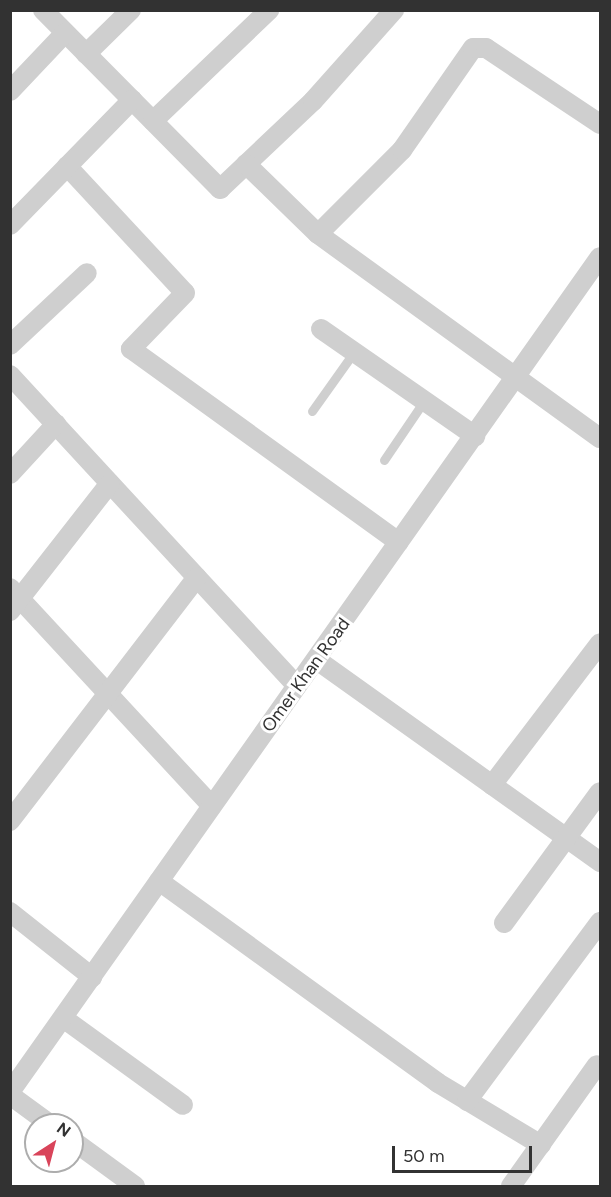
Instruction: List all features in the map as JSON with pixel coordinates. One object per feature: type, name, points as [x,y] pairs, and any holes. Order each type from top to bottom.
[{"type":"street","points":[[44,10],[220,189],[313,101],[394,10]]},
{"type":"street","points":[[86,54],[131,10]]},
{"type":"street","points":[[153,121],[269,10]]},
{"type":"street","points":[[10,91],[65,33]]},
{"type":"street","points":[[318,234],[402,150],[473,48],[486,48],[600,124]]},
{"type":"street","points":[[10,225],[132,100]]},
{"type":"street","points":[[246,164],[318,234],[600,438]]},
{"type":"street","points":[[67,166],[185,293],[131,349],[399,542]]},
{"type":"street","name":"Omer Khan Road","points":[[10,1094],[517,378],[600,257]]},
{"type":"street","points":[[10,345],[87,273]]},
{"type":"street","points":[[321,329],[475,436]]},
{"type":"street","points":[[10,375],[297,686]]},
{"type":"street","points":[[10,474],[56,424]]},
{"type":"street","points":[[110,483],[14,599],[212,806]]},
{"type":"street","points":[[10,821],[197,577]]},
{"type":"street","points":[[492,785],[600,643]]},
{"type":"street","points":[[317,660],[600,862]]},
{"type":"street","points":[[504,923],[600,792]]},
{"type":"street","points":[[159,881],[467,1101],[542,1145]]},
{"type":"street","points":[[10,912],[92,977]]},
{"type":"street","points":[[467,1101],[600,922]]},
{"type":"street","points":[[63,1018],[183,1105]]},
{"type":"street","points":[[511,1186],[597,1065]]},
{"type":"street","points":[[10,1094],[35,1113]]},
{"type":"street","points":[[84,1149],[135,1186]]},
{"type":"lane","points":[[312,411],[354,352]]},
{"type":"lane","points":[[384,460],[424,401]]}]
